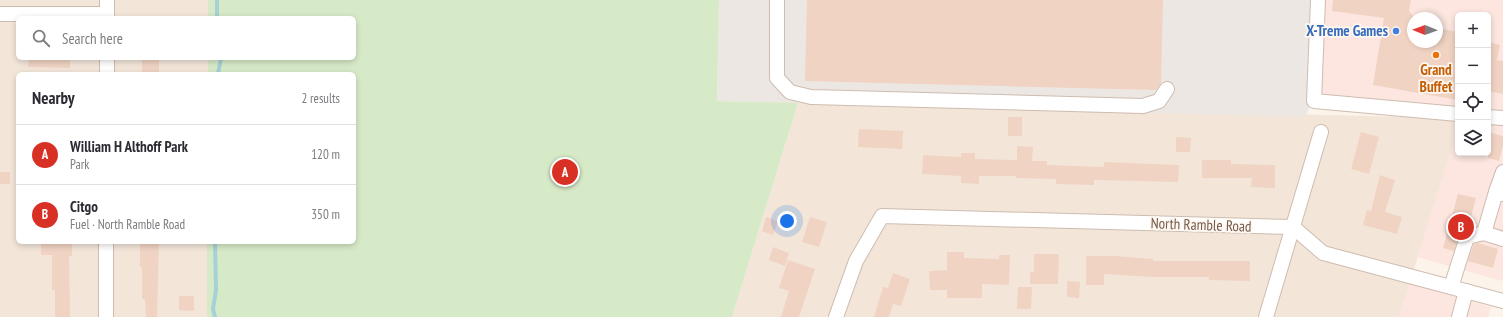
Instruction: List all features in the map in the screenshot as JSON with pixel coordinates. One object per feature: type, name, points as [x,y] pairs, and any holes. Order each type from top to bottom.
[{"type":"street","points":[[777,0],[777,78],[790,92],[811,97],[1143,106],[1159,101],[1167,89]]},
{"type":"street","points":[[1318,0],[1314,101],[1455,114]]},
{"type":"street","points":[[0,14],[107,11]]},
{"type":"street","points":[[107,60],[107,72]]},
{"type":"street","points":[[1491,117],[1503,118]]},
{"type":"street","points":[[1266,317],[1321,132]]},
{"type":"street","points":[[1484,233],[1500,193],[1503,172]]},
{"type":"street","name":"North Ramble Road","points":[[836,317],[856,261],[882,216],[1293,227]]},
{"type":"street","points":[[1293,227],[1322,253],[1503,301]]},
{"type":"street","points":[[1450,287],[1467,237],[1484,233],[1503,239]]},
{"type":"street","points":[[106,244],[106,317]]},
{"type":"street","points":[[1459,317],[1466,291]]},
{"type":"shaded area","points":[[0,0],[208,0],[208,16],[16,16],[16,60],[208,60],[208,72],[16,72],[16,244],[207,244],[207,317],[0,317]]},
{"type":"shaded area","points":[[719,0],[1312,0],[1309,107],[1306,117],[717,101]]},
{"type":"shaded area","points":[[1312,0],[1503,0],[1502,281],[1417,257],[1455,138],[1455,156],[1491,156],[1491,12],[1455,12],[1455,118],[1309,107]]},
{"type":"shaded area","points":[[798,103],[1455,118],[1455,139],[1399,317],[732,317]]},
{"type":"shaded area","points":[[1409,283],[1491,307],[1488,317],[1399,317]]},
{"type":"green space","points":[[208,0],[719,0],[717,101],[798,103],[732,317],[207,317],[207,244],[356,244],[356,72],[208,72],[208,60],[356,60],[356,16],[208,16]]},
{"type":"building","points":[[807,0],[1163,0],[1161,83],[1156,90],[805,81]]},
{"type":"building","points":[[1333,0],[1411,0],[1410,12],[1407,12],[1407,48],[1443,48],[1443,29],[1455,31],[1455,99],[1373,85],[1384,18],[1332,11]]},
{"type":"building","points":[[1491,43],[1500,45],[1497,60],[1503,61],[1503,94],[1491,92]]},
{"type":"building","points":[[29,60],[70,60],[70,68],[28,67]]},
{"type":"building","points":[[142,60],[159,60],[159,72],[142,72]]},
{"type":"building","points":[[1008,117],[1022,117],[1022,136],[1008,136]]},
{"type":"building","points":[[859,129],[903,131],[902,149],[858,147]]},
{"type":"building","points":[[1361,132],[1379,137],[1369,174],[1351,169]]},
{"type":"building","points":[[1491,133],[1503,136],[1503,146],[1499,161],[1488,158],[1488,156],[1491,156]]},
{"type":"building","points":[[1176,137],[1191,138],[1190,152],[1176,152]]},
{"type":"building","points":[[1017,146],[1033,147],[1032,161],[1047,161],[1047,165],[1104,167],[1104,162],[1179,165],[1178,182],[1094,180],[1094,185],[1056,184],[1056,179],[1016,178],[1016,176],[979,176],[979,184],[961,183],[961,176],[922,174],[923,155],[961,157],[961,153],[975,153],[975,159],[1017,160]]},
{"type":"building","points":[[1202,160],[1231,160],[1231,164],[1275,165],[1275,188],[1251,187],[1252,178],[1202,178]]},
{"type":"building","points":[[0,172],[10,172],[10,184],[0,184]]},
{"type":"building","points":[[1380,175],[1395,180],[1385,212],[1402,217],[1397,234],[1363,225],[1367,210],[1371,211]]},
{"type":"building","points":[[1458,194],[1476,198],[1468,228],[1459,234],[1454,251],[1443,248]]},
{"type":"building","points":[[766,217],[778,221],[773,235],[762,231]]},
{"type":"building","points":[[810,217],[827,222],[819,247],[802,242]]},
{"type":"building","points":[[1478,243],[1498,249],[1493,268],[1468,261],[1474,244]]},
{"type":"building","points":[[41,244],[72,244],[72,256],[69,256],[70,317],[55,317],[55,290],[52,290],[52,255],[41,255]]},
{"type":"building","points":[[140,244],[159,244],[157,317],[146,317],[145,299],[142,299],[142,267],[140,267]]},
{"type":"building","points":[[773,247],[789,253],[785,266],[769,260]]},
{"type":"building","points":[[947,252],[964,252],[964,258],[999,259],[999,255],[1010,255],[1009,285],[982,284],[982,298],[947,298],[947,290],[930,290],[929,271],[947,270]]},
{"type":"building","points":[[1034,254],[1059,254],[1058,284],[1030,284],[1030,272],[1034,272]]},
{"type":"building","points":[[1086,256],[1114,256],[1153,259],[1153,261],[1250,261],[1250,281],[1209,280],[1209,277],[1152,277],[1104,274],[1104,285],[1086,285]]},
{"type":"building","points":[[788,260],[815,269],[799,317],[781,317],[789,291],[779,288]]},
{"type":"building","points":[[893,273],[910,279],[901,306],[893,304],[889,317],[874,317],[883,287],[888,288]]},
{"type":"building","points":[[1067,281],[1080,282],[1079,298],[1067,297]]},
{"type":"building","points":[[1018,287],[1032,287],[1031,309],[1017,309]]},
{"type":"building","points":[[179,296],[194,296],[194,311],[179,310]]},
{"type":"waterway","points":[[217,0],[217,16]]},
{"type":"waterway","points":[[218,72],[221,60]]},
{"type":"waterway","points":[[215,244],[216,290],[213,309],[215,317]]},
{"type":"place","name":"X-Treme Games","points":[[1396,31]]},
{"type":"place","name":"Grand Buffet","points":[[1436,55]]},
{"type":"place","name":"William H Althoff Park","points":[[565,172]]},
{"type":"place","name":"Citgo","points":[[1461,227]]}]
